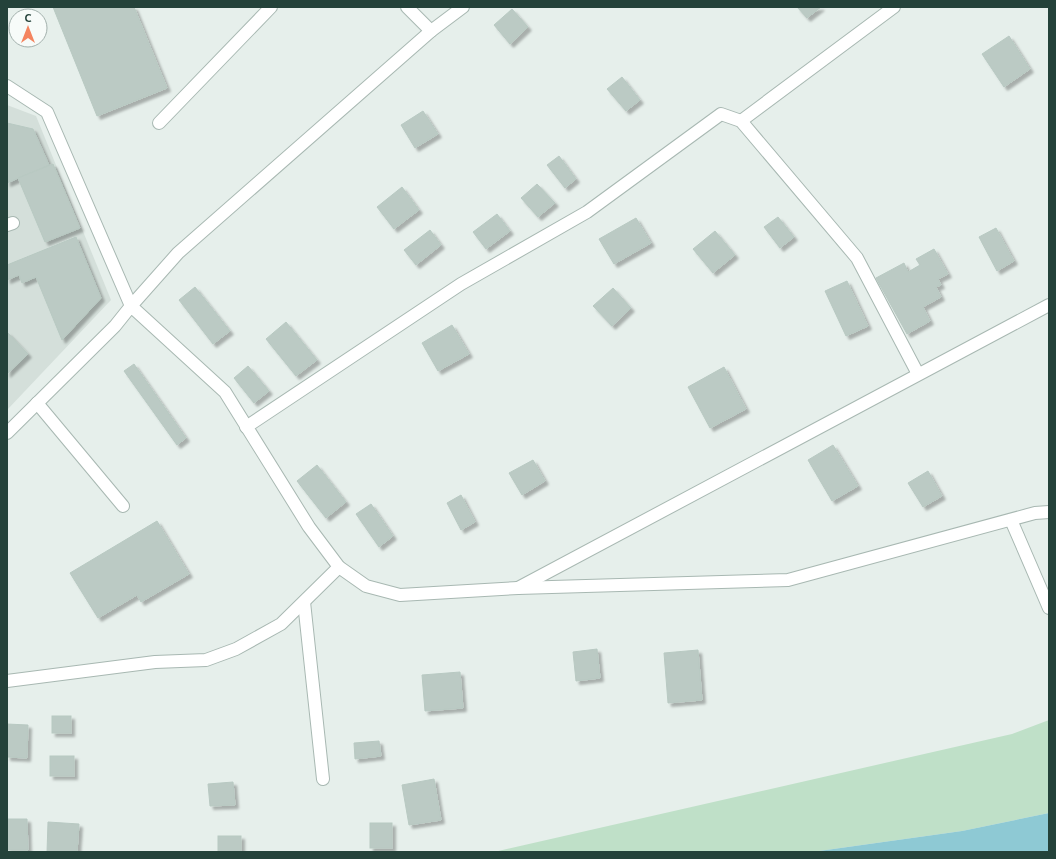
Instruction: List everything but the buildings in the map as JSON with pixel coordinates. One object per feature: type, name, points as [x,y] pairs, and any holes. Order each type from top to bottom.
[{"type":"street","points":[[159,122],[271,7]]},
{"type":"street","points":[[407,7],[432,31]]},
{"type":"street","points":[[7,433],[115,326],[178,253],[432,31],[463,7]]},
{"type":"street","points":[[741,121],[894,7]]},
{"type":"street","points":[[7,86],[47,112],[131,306],[225,392],[309,527],[339,567],[366,586],[400,594],[518,588],[788,580],[1035,513],[1049,512]]},
{"type":"street","points":[[246,427],[461,284],[587,212],[721,114],[741,121],[857,258],[918,374]]},
{"type":"street","points":[[518,588],[1049,305]]},
{"type":"street","points":[[38,403],[123,506]]},
{"type":"street","points":[[1011,520],[1049,608]]},
{"type":"street","points":[[7,681],[155,662],[206,660],[236,649],[281,624],[339,567]]},
{"type":"street","points":[[304,602],[323,779]]},
{"type":"shaded area","points":[[7,105],[36,116],[111,300],[7,410]]},
{"type":"green space","points":[[1049,720],[1049,813],[962,831],[812,852],[494,852],[1012,734]]},
{"type":"water","points":[[1049,813],[1049,852],[812,852],[962,831]]}]
